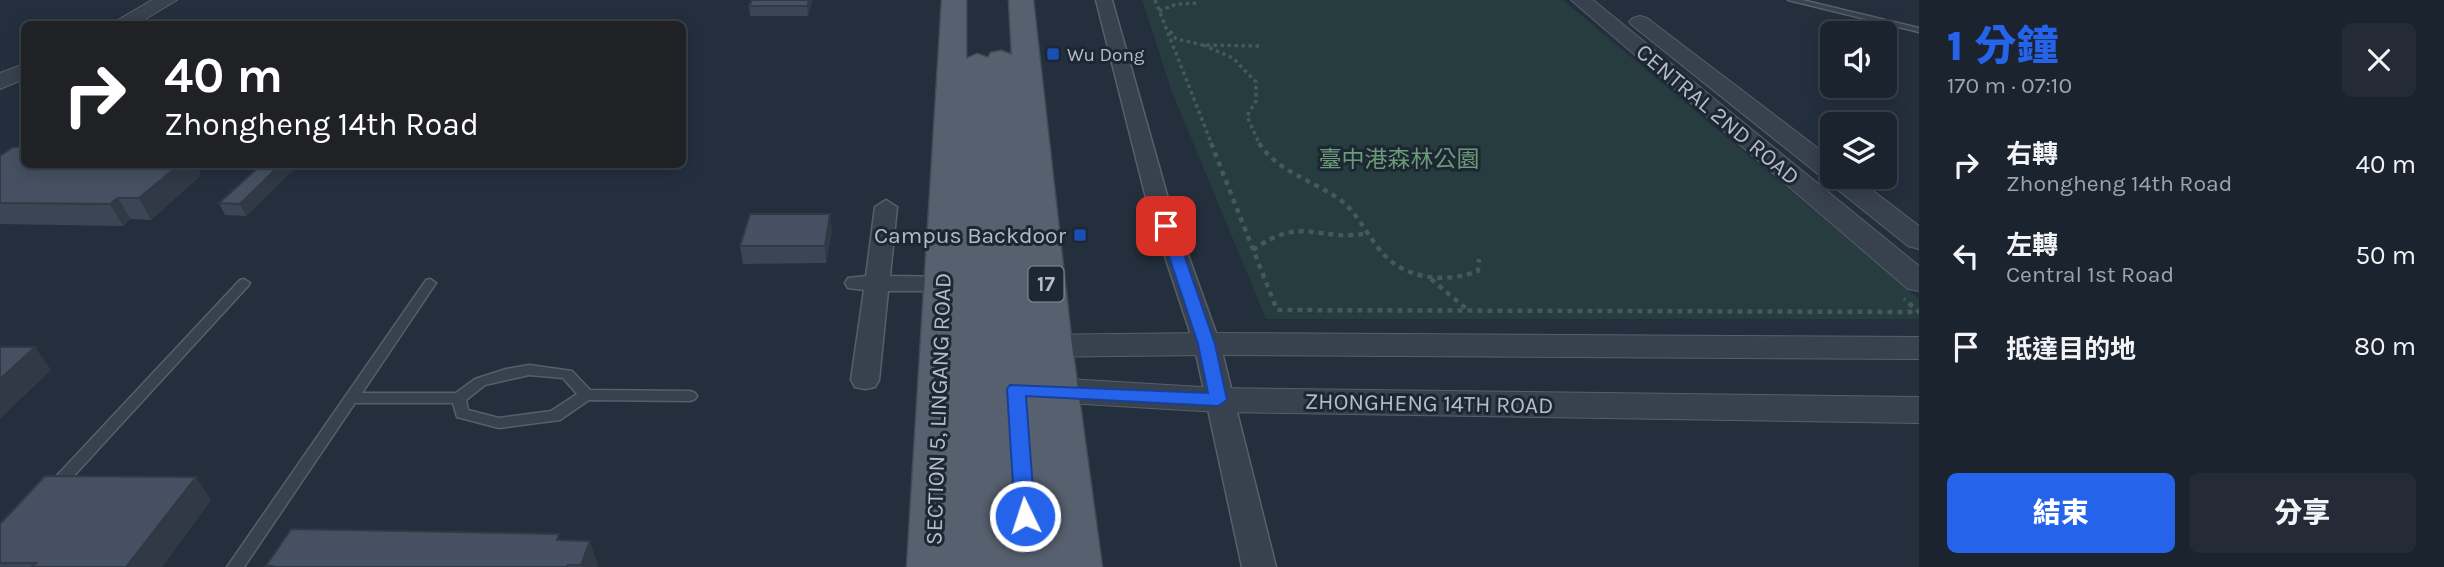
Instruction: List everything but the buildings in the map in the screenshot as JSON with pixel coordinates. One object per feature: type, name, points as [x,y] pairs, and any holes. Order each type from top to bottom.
[{"type":"main road","name":"SECTION 5, LINGANG ROAD","points":[[954,0],[994,284],[1051,346],[1076,567]]},
{"type":"main road","name":"SECTION 5, LINGANG ROAD","points":[[976,0],[996,346],[1016,389],[1028,567]]},
{"type":"main road","name":"SECTION 5, LINGANG ROAD","points":[[994,284],[999,0]]},
{"type":"main road","name":"SECTION 5, LINGANG ROAD","points":[[933,567],[940,345],[994,284],[1021,0]]},
{"type":"main road","name":"SECTION 5, LINGANG ROAD","points":[[978,567],[978,388],[996,346]]},
{"type":"street","points":[[128,21],[167,0]]},
{"type":"street","points":[[150,21],[188,0]]},
{"type":"street","points":[[1104,0],[1158,202],[1207,344],[1259,567]]},
{"type":"street","name":"CENTRAL 2ND ROAD","points":[[1581,0],[1909,288]]},
{"type":"street","name":"CENTRAL 2ND ROAD","points":[[1612,0],[1820,163]]},
{"type":"street","points":[[0,82],[21,72]]},
{"type":"street","points":[[0,94],[21,84]]},
{"type":"street","name":"CENTRAL 2ND ROAD","points":[[1853,189],[1919,240]]},
{"type":"street","points":[[865,380],[867,284],[886,207]]},
{"type":"street","points":[[867,284],[994,284]]},
{"type":"street","points":[[940,345],[1919,348]]},
{"type":"street","name":"ZHONGHENG 14TH ROAD","points":[[939,387],[1056,390],[1218,400],[1919,410]]},
{"type":"lane","points":[[1792,0],[1919,30]]},
{"type":"lane","points":[[47,496],[244,283]]},
{"type":"lane","points":[[235,567],[430,283]]},
{"type":"lane","points":[[351,398],[458,398],[480,382],[529,370],[567,374],[586,396]]},
{"type":"lane","points":[[458,398],[462,413],[499,423],[555,416],[586,396],[690,396]]},
{"type":"path","points":[[1155,0],[1277,310],[1919,312],[1909,288]]},
{"type":"path","points":[[1159,9],[1177,4],[1199,3]]},
{"type":"path","points":[[1166,25],[1176,39],[1203,45],[1233,58],[1256,82],[1256,101],[1247,116],[1252,136],[1266,155],[1343,202],[1391,263],[1430,278],[1460,279],[1478,271],[1479,259]]},
{"type":"path","points":[[1203,45],[1259,46]]},
{"type":"path","points":[[1253,250],[1288,229],[1324,230],[1354,238],[1369,233]]},
{"type":"path","points":[[1430,278],[1469,311]]},
{"type":"green space","name":"臺中港森林公園","points":[[1142,0],[1563,0],[1919,299],[1919,319],[1266,319],[1172,92]]},
{"type":"place","name":"Wu Dong","points":[[1053,54]]},
{"type":"place","name":"Campus Backdoor","points":[[1080,235]]},
{"type":"route","points":[[1025,516],[1016,389],[1218,400],[1207,344],[1166,226]]}]
